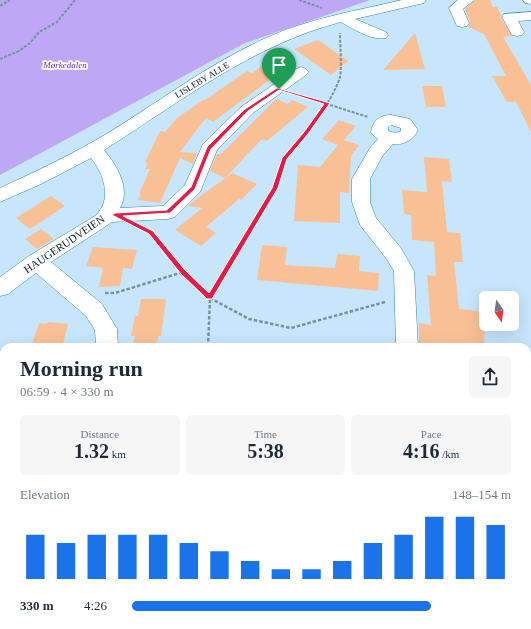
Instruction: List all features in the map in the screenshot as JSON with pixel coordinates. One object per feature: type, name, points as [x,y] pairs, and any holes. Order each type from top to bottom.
[{"type":"street","name":"LISLEBY ALLE","points":[[0,196],[55,170],[93,149],[189,86],[252,50],[300,30],[339,18],[419,0]]},
{"type":"street","points":[[462,23],[456,8],[467,0]]},
{"type":"street","points":[[517,32],[508,17],[513,8],[530,18]]},
{"type":"street","points":[[339,18],[381,35]]},
{"type":"street","points":[[111,216],[168,212],[193,188],[209,148],[247,110],[279,89],[301,72]]},
{"type":"street","points":[[386,130],[361,179],[361,202],[367,220],[394,253],[404,271],[407,343]]},
{"type":"street","name":"HAUGERUDVEIEN","points":[[0,288],[36,262],[111,216],[115,183],[105,163],[93,149]]},
{"type":"street","points":[[36,262],[94,310],[106,329],[107,343]]},
{"type":"path","points":[[0,6],[10,0]]},
{"type":"path","points":[[0,59],[19,51],[30,43],[39,32],[57,22],[64,16],[70,5],[75,0]]},
{"type":"path","points":[[208,343],[210,298],[275,188],[284,158],[306,133],[327,103],[340,76],[339,18]]},
{"type":"path","points":[[279,89],[327,103],[386,130]]},
{"type":"path","points":[[111,216],[151,233],[183,272],[210,298],[249,319],[291,328],[392,300],[404,300]]},
{"type":"path","points":[[76,294],[115,293],[183,272]]},
{"type":"green space","name":"Mørkedalen","points":[[0,0],[370,0],[245,43],[0,175]]},
{"type":"building","points":[[475,0],[490,0],[493,7],[497,7],[501,18],[512,36],[503,37],[531,85],[531,132],[516,102],[507,102],[492,76],[506,76],[484,34],[468,27],[470,22],[465,9]]},
{"type":"building","points":[[415,33],[425,69],[383,70]]},
{"type":"building","points":[[318,40],[348,61],[331,75],[294,49]]},
{"type":"building","points":[[266,63],[283,70],[213,122],[206,118],[180,152],[197,153],[193,164],[180,158],[160,203],[138,200],[141,194],[139,194],[150,169],[145,169],[148,163],[145,162],[160,131],[165,132],[177,118],[203,100],[247,71],[252,73]]},
{"type":"building","points":[[422,86],[442,86],[446,107],[426,107]]},
{"type":"building","points":[[276,99],[288,104],[292,100],[308,107],[267,141],[262,139],[225,178],[210,171],[217,154],[221,154]]},
{"type":"building","points":[[339,120],[356,126],[344,140],[359,145],[351,156],[349,193],[340,192],[340,223],[294,221],[298,165],[320,167],[338,145],[322,139]]},
{"type":"building","points":[[424,157],[449,159],[452,182],[442,181],[447,232],[460,233],[463,262],[454,262],[459,309],[479,311],[479,331],[484,331],[484,343],[419,343],[419,323],[431,325],[427,275],[436,276],[434,242],[412,240],[411,215],[404,214],[402,190],[427,192]]},
{"type":"building","points":[[232,173],[257,184],[241,200],[239,199],[206,227],[216,233],[201,246],[175,230],[202,208],[188,206],[191,203]]},
{"type":"building","points":[[51,196],[65,206],[30,229],[16,218]]},
{"type":"building","points":[[41,229],[54,239],[37,249],[25,239]]},
{"type":"building","points":[[262,245],[287,247],[285,265],[335,268],[337,254],[360,256],[359,271],[379,273],[378,291],[257,280]]},
{"type":"building","points":[[93,247],[137,250],[132,269],[123,268],[120,286],[99,287],[103,268],[86,266]]},
{"type":"building","points":[[141,299],[166,299],[161,336],[158,336],[157,343],[134,343],[135,336],[131,336],[135,316],[138,316]]},
{"type":"building","points":[[49,322],[68,324],[63,343],[32,343],[39,323],[46,324]]},
{"type":"route","points":[[279,89],[327,103],[306,133],[284,158],[275,188],[210,298],[183,272],[151,233],[115,215],[168,212],[193,188],[209,148],[247,110],[279,89]]}]
